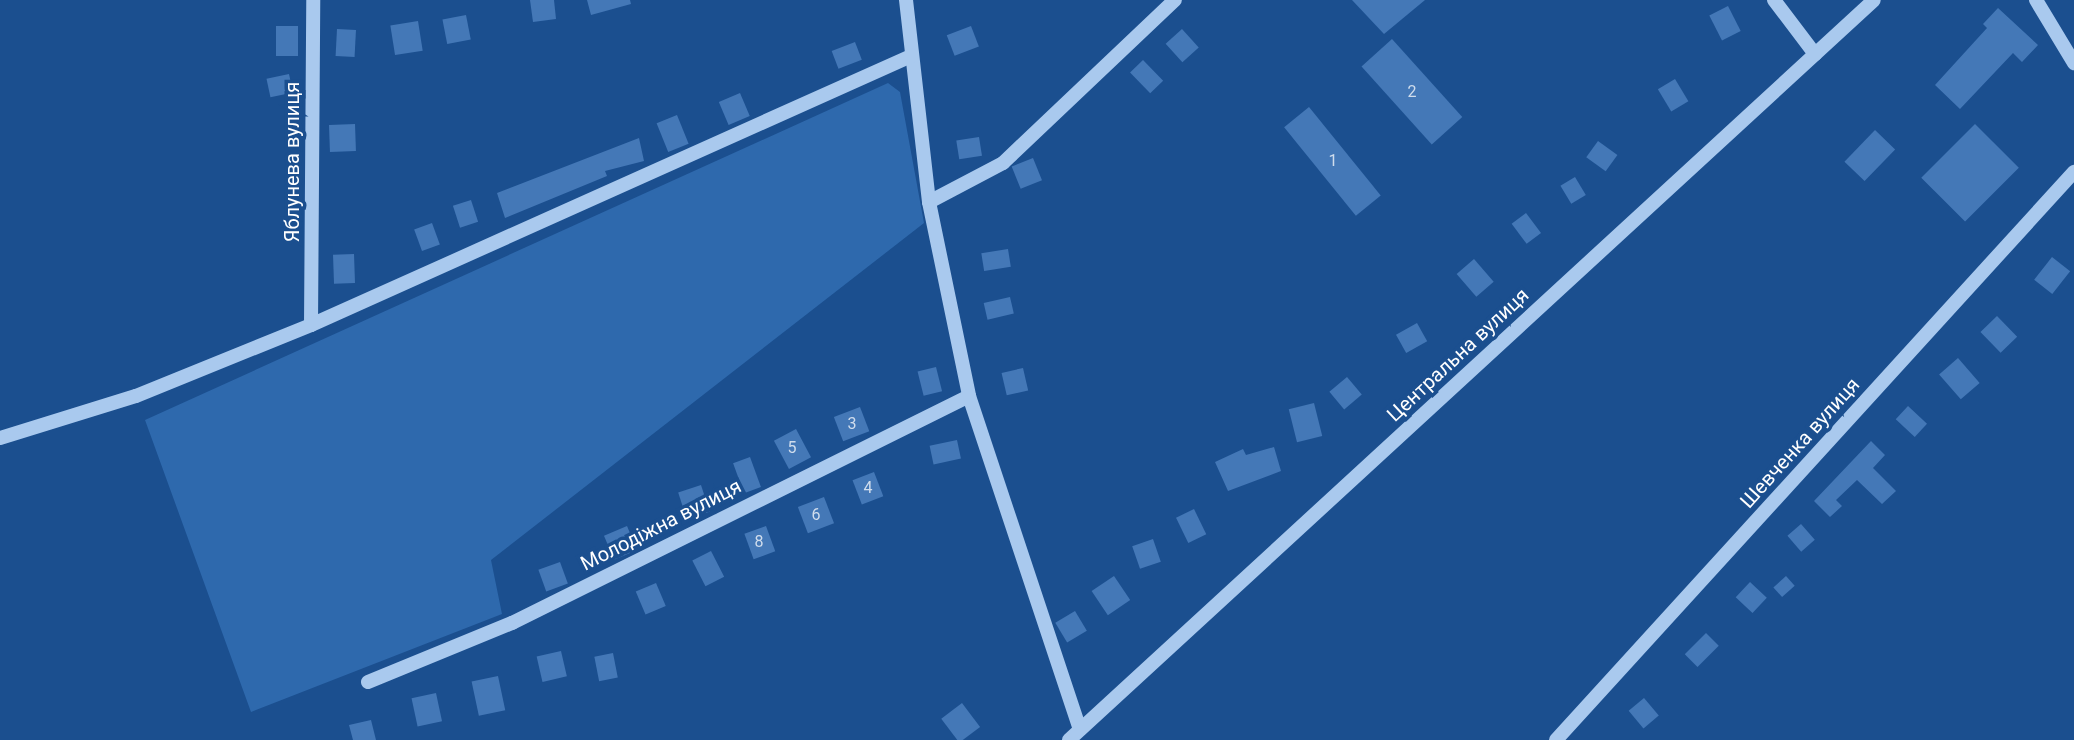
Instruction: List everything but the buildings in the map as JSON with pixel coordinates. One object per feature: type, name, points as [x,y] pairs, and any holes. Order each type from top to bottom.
[{"type":"street","name":"Яблунева вулиця","points":[[311,325],[313,0]]},
{"type":"street","points":[[906,0],[929,202],[969,396],[1080,729]]},
{"type":"street","points":[[929,202],[1003,163],[1175,0]]},
{"type":"street","points":[[1774,0],[1815,54]]},
{"type":"street","name":"Центральна вулиця","points":[[1069,740],[1874,0]]},
{"type":"street","points":[[2036,0],[2074,63]]},
{"type":"street","points":[[0,438],[136,396],[311,325],[911,56]]},
{"type":"street","name":"Шевченка вулиця","points":[[1556,740],[2074,172]]},
{"type":"street","name":"Молодіжна вулиця","points":[[368,682],[512,623],[969,396]]},
{"type":"shaded area","points":[[888,83],[900,92],[924,223],[491,560],[502,614],[251,712],[145,420]]}]
